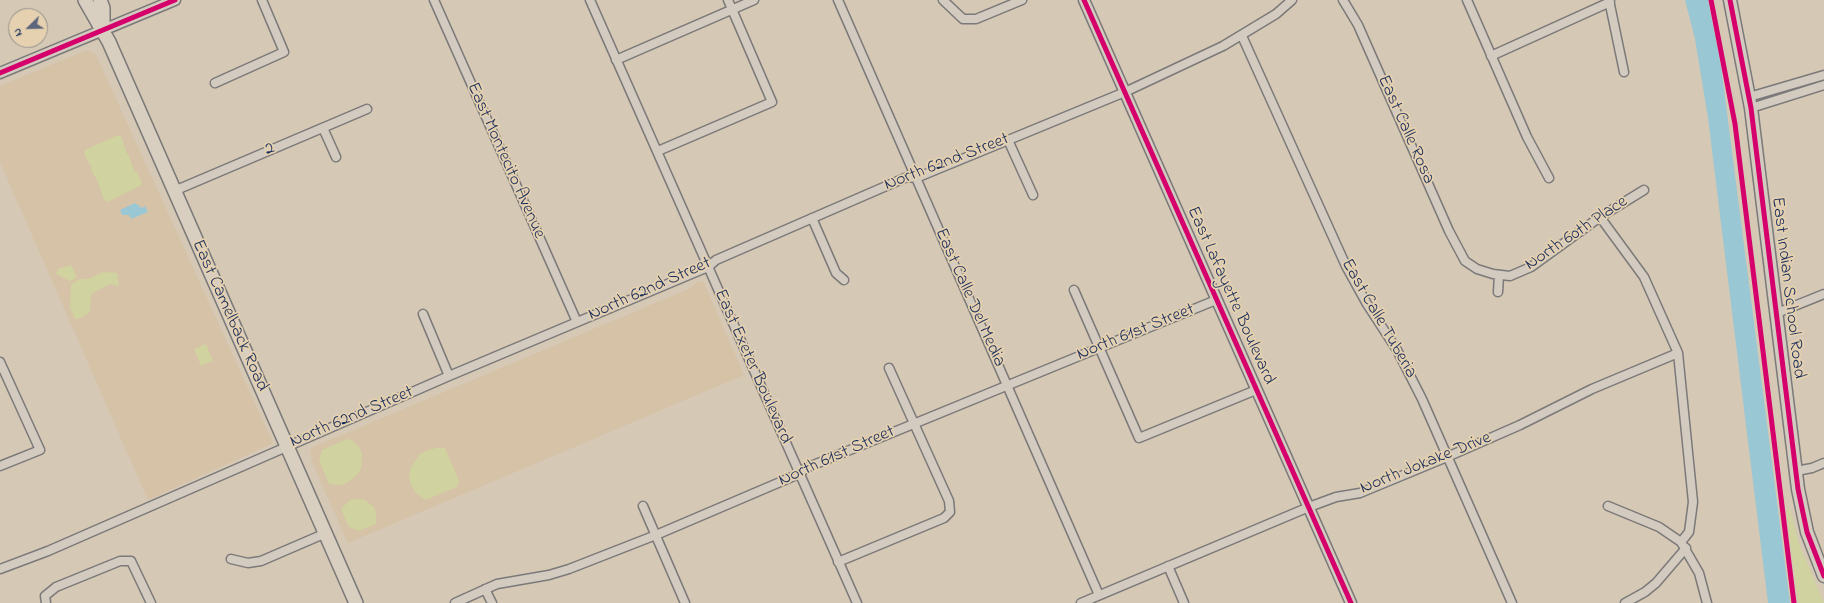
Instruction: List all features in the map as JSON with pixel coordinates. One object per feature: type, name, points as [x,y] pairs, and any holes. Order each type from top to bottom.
[{"type":"main road","name":"East Camelback Road","points":[[85,0],[91,13],[103,29],[356,603]]},
{"type":"main road","name":"East Camelback Road","points":[[100,0],[103,8],[103,29]]},
{"type":"main road","name":"East Indian School Road","points":[[1730,0],[1750,102],[1796,471],[1807,532],[1821,564],[1824,576]]},
{"type":"street","points":[[0,73],[175,0]]},
{"type":"street","points":[[215,83],[284,52],[262,0]]},
{"type":"street","name":"East Montecito Avenue","points":[[434,0],[577,322]]},
{"type":"street","name":"East Exeter Boulevard","points":[[590,0],[658,151],[856,603]]},
{"type":"street","points":[[658,151],[772,102],[728,0]]},
{"type":"street","points":[[616,60],[754,0]]},
{"type":"street","name":"East Calle Del Media","points":[[838,0],[1099,595]]},
{"type":"street","points":[[943,0],[963,19],[976,19],[1022,0]]},
{"type":"street","name":"East Lafayette Boulevard","points":[[1084,0],[1256,390],[1310,507],[1351,603]]},
{"type":"street","name":"North 62nd Street","points":[[0,569],[48,551],[286,446],[708,267],[716,260],[907,177],[916,178],[1124,92],[1204,57],[1242,36],[1276,14],[1292,0]]},
{"type":"street","name":"East Calle Rosa","points":[[1343,0],[1358,25],[1450,231],[1465,261]]},
{"type":"street","points":[[1467,0],[1527,137],[1549,178]]},
{"type":"street","points":[[1491,56],[1609,1],[1624,72]]},
{"type":"street","name":"East Calle Tuberia","points":[[1242,36],[1346,266],[1404,364],[1422,399],[1512,603]]},
{"type":"street","points":[[1750,102],[1824,75]]},
{"type":"street","points":[[1750,102],[1824,85]]},
{"type":"street","name":"2","points":[[174,191],[366,110]]},
{"type":"street","points":[[323,128],[336,157]]},
{"type":"street","points":[[1008,140],[1033,195]]},
{"type":"street","name":"North 60th Place","points":[[1465,261],[1477,269],[1499,275],[1510,276],[1531,267],[1600,217],[1644,190]]},
{"type":"street","points":[[1600,217],[1644,276],[1678,353],[1693,502],[1689,532],[1683,545],[1656,583],[1645,592],[1625,603]]},
{"type":"street","points":[[812,218],[836,273],[844,280]]},
{"type":"street","points":[[1498,292],[1499,275]]},
{"type":"street","points":[[1074,290],[1140,438],[1256,390]]},
{"type":"street","points":[[1777,313],[1824,294]]},
{"type":"street","name":"North 61st Street","points":[[455,603],[485,589],[509,581],[549,575],[570,569],[656,535],[799,474],[806,468],[1216,300]]},
{"type":"street","points":[[423,314],[449,376]]},
{"type":"street","name":"North Jokake Drive","points":[[1081,603],[1336,496],[1360,493],[1447,457],[1520,425],[1592,389],[1678,353]]},
{"type":"street","points":[[0,362],[40,450],[0,466]]},
{"type":"street","points":[[838,562],[944,518],[950,512],[949,501],[889,368]]},
{"type":"street","points":[[1796,471],[1812,468],[1824,463]]},
{"type":"street","points":[[643,506],[685,603]]},
{"type":"street","points":[[1608,506],[1659,527],[1683,545],[1699,573],[1707,603]]},
{"type":"street","points":[[231,559],[248,563],[262,561],[326,534]]},
{"type":"street","points":[[46,603],[45,596],[56,587],[120,560],[131,561],[151,603]]},
{"type":"street","points":[[1168,566],[1184,603]]},
{"type":"street","points":[[485,589],[492,603]]},
{"type":"shaded area","points":[[87,50],[96,55],[273,443],[148,500],[0,162],[0,86]]},
{"type":"shaded area","points":[[698,281],[704,283],[744,375],[348,543],[311,460],[311,448],[691,288]]},
{"type":"green space","points":[[118,135],[121,136],[134,171],[137,172],[142,183],[140,186],[107,202],[104,200],[98,182],[92,172],[91,165],[89,164],[84,153],[85,150]]},
{"type":"green space","points":[[71,265],[77,278],[70,281],[56,274],[58,269]]},
{"type":"green space","points":[[103,272],[117,273],[119,286],[110,284],[91,294],[90,312],[79,319],[75,319],[70,307],[71,285],[79,279],[88,279]]},
{"type":"green space","points":[[206,344],[213,361],[201,366],[194,349]]},
{"type":"green space","points":[[347,439],[352,440],[360,448],[362,454],[361,468],[358,474],[347,483],[340,485],[329,484],[319,460],[322,450]]},
{"type":"green space","points":[[437,448],[445,448],[459,481],[457,487],[426,500],[415,492],[411,485],[409,477],[411,467],[420,454]]},
{"type":"green space","points":[[350,500],[365,500],[374,507],[376,513],[376,524],[358,531],[348,526],[341,509]]},
{"type":"green space","points":[[1790,509],[1799,544],[1824,603],[1798,603],[1786,510]]},
{"type":"water","points":[[1685,0],[1708,0],[1721,66],[1790,603],[1768,603],[1708,118],[1695,39]]},
{"type":"water","points":[[135,203],[142,208],[145,206],[148,212],[131,219],[129,215],[122,215],[120,210]]},
{"type":"cycle path","points":[[0,73],[175,0]]},
{"type":"cycle path","points":[[1084,0],[1351,603]]},
{"type":"cycle path","points":[[1711,0],[1735,124],[1794,603]]},
{"type":"cycle path","points":[[1730,0],[1751,108],[1798,489],[1807,532],[1824,576]]}]
